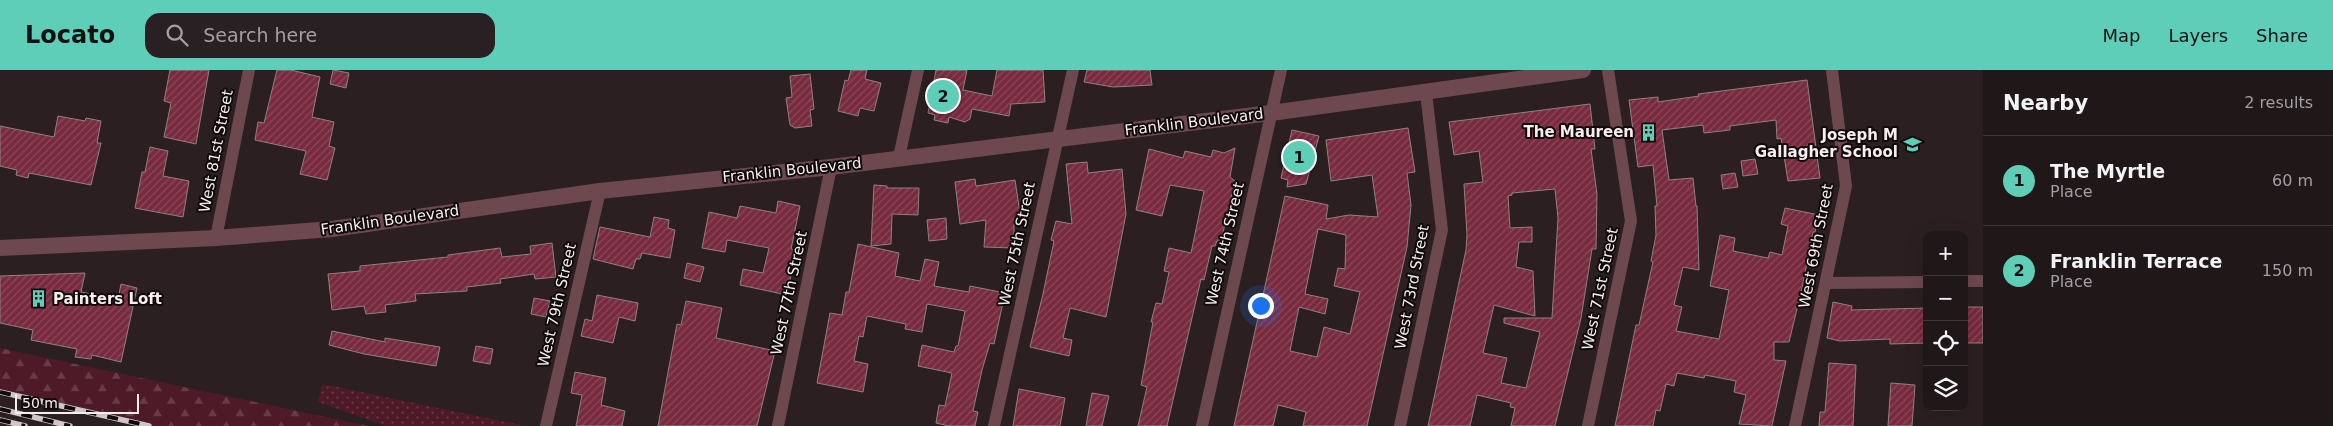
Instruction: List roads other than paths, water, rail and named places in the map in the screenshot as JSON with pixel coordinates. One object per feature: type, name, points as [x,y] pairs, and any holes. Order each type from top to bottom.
[{"type":"street","name":"West 81st Street","points":[[216,238],[249,70]]},
{"type":"street","points":[[899,157],[918,70]]},
{"type":"street","name":"West 75th Street","points":[[994,426],[1073,70]]},
{"type":"street","name":"West 74th Street","points":[[1202,426],[1281,70]]},
{"type":"street","name":"Franklin Boulevard","points":[[0,248],[216,238],[332,229],[600,191],[832,167],[899,157],[1271,113],[1583,70]]},
{"type":"street","name":"West 71st Street","points":[[1588,426],[1631,221],[1608,70]]},
{"type":"street","name":"West 69th Street","points":[[1795,426],[1846,186],[1832,70]]},
{"type":"street","name":"West 73rd Street","points":[[1400,426],[1442,230],[1426,93]]},
{"type":"street","name":"West 77th Street","points":[[778,426],[832,167]]},
{"type":"street","name":"West 79th Street","points":[[546,426],[600,191]]},
{"type":"street","points":[[1968,281],[1983,281]]},
{"type":"street","points":[[1826,283],[1923,282]]},
{"type":"railway","points":[[0,392],[149,426]]},
{"type":"railway","points":[[0,409],[70,426]]},
{"type":"railway","points":[[0,420],[25,426]]},
{"type":"place","name":"Franklin Terrace","points":[[943,96]]},
{"type":"place","name":"The Maureen","points":[[1648,132]]},
{"type":"place","name":"Joseph M Gallagher School","points":[[1912,144]]},
{"type":"place","name":"The Myrtle","points":[[1299,157]]},
{"type":"place","name":"Painters Loft","points":[[39,299]]}]
